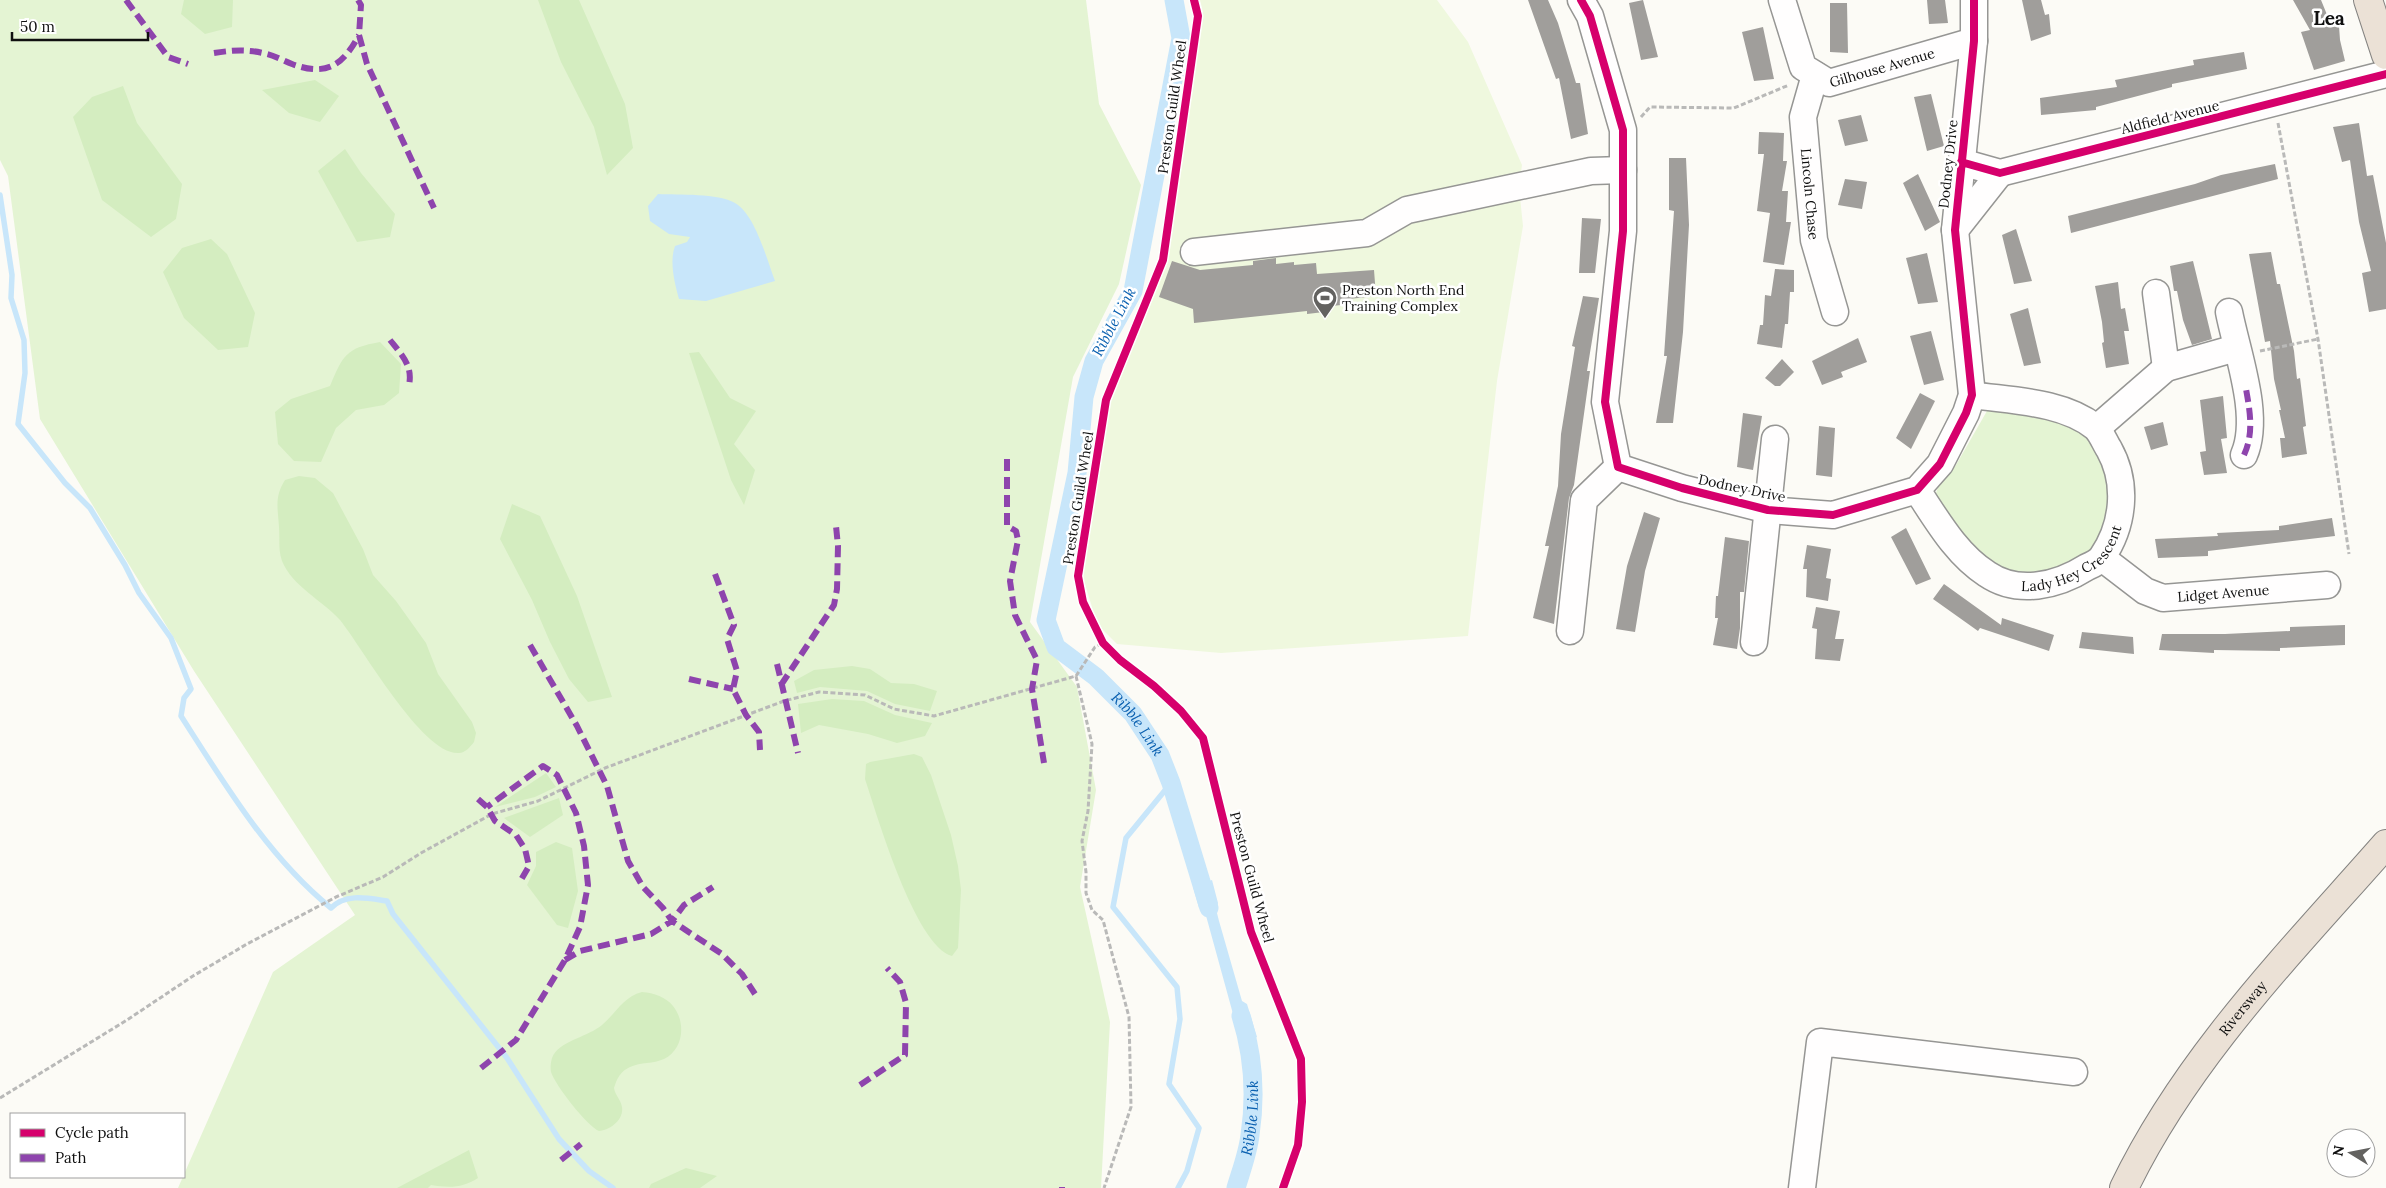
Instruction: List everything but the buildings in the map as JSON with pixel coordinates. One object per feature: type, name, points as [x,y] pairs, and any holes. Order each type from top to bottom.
[{"type":"highway","points":[[2368,0],[2386,55]]},
{"type":"highway","name":"Riversway","points":[[2124,1188],[2137,1160],[2196,1068],[2221,1033],[2386,844]]},
{"type":"street","points":[[1570,631],[1584,500],[1618,467],[1605,402],[1623,231],[1623,137],[1590,16],[1581,0]]},
{"type":"street","name":"Gilhouse Avenue","points":[[1782,0],[1803,67],[1829,83],[1974,41]]},
{"type":"street","name":"Dodney Drive","points":[[1618,467],[1682,488],[1768,510],[1833,515],[1917,490],[1940,464],[1952,444],[1972,395],[1955,230],[1960,162],[1974,41],[1974,0]]},
{"type":"street","name":"Lincoln Chase","points":[[1815,74],[1803,117],[1814,240],[1834,312]]},
{"type":"street","name":"Aldfield Avenue","points":[[1960,162],[2000,173],[2386,74]]},
{"type":"street","points":[[1194,252],[1367,233],[1407,210],[1591,171],[1623,170]]},
{"type":"street","points":[[1955,230],[2000,173]]},
{"type":"street","points":[[2156,293],[2159,328],[2166,368]]},
{"type":"street","points":[[2229,312],[2236,352],[2246,389],[2251,422],[2250,442],[2244,455]]},
{"type":"street","points":[[1972,395],[2066,411],[2097,428],[2166,368],[2236,352]]},
{"type":"street","name":"Lady Hey Crescent","points":[[1917,490],[1963,556],[1988,575],[2007,583],[2035,587],[2053,584],[2071,577],[2102,558],[2122,510],[2122,492],[2117,463],[2097,428]]},
{"type":"street","points":[[1754,642],[1775,440]]},
{"type":"street","name":"Lidget Avenue","points":[[2102,558],[2145,592],[2163,598],[2327,585]]},
{"type":"street","points":[[1802,1188],[1820,1042],[2074,1072]]},
{"type":"path","points":[[1623,137],[1650,107],[1734,108],[1815,74]]},
{"type":"path","points":[[2273,104],[2318,339],[2349,554]]},
{"type":"path","points":[[2236,352],[2318,339]]},
{"type":"path","points":[[0,1098],[247,944],[308,914],[336,897],[383,877],[420,853],[492,814],[538,801],[605,768],[784,700],[819,692],[865,695],[894,709],[934,716],[1076,676],[1095,647],[1103,643]]},
{"type":"path","points":[[1076,676],[1092,744],[1088,811],[1082,841],[1086,872],[1086,893],[1092,910],[1103,920],[1129,1017],[1131,1107],[1104,1188]]},
{"type":"green space","points":[[0,0],[1086,0],[1099,104],[1141,185],[1119,284],[1073,377],[1030,622],[1077,687],[1096,790],[1080,887],[1110,1022],[1101,1188],[178,1188],[182,1178],[185,1178],[185,1172],[273,972],[355,915],[194,671],[40,419],[8,176],[0,160]]},
{"type":"green space","points":[[184,0],[233,0],[232,27],[205,34],[181,14]]},
{"type":"green space","points":[[538,0],[579,0],[625,104],[633,148],[607,175],[594,127],[561,62]]},
{"type":"green space","name":"Preston North End Training Complex","points":[[1200,0],[1437,0],[1468,42],[1522,165],[1519,187],[1523,226],[1497,381],[1468,636],[1221,653],[1117,644],[1097,624],[1083,577],[1111,397],[1168,257],[1203,12]]},
{"type":"green space","points":[[315,80],[339,96],[320,122],[289,113],[262,90]]},
{"type":"green space","points":[[123,86],[137,123],[182,184],[176,219],[151,237],[102,200],[73,117],[92,97]]},
{"type":"green space","points":[[345,149],[361,173],[395,214],[390,237],[357,242],[318,171]]},
{"type":"green space","points":[[211,239],[227,254],[255,313],[248,347],[218,350],[184,318],[163,272],[182,248]]},
{"type":"green space","points":[[380,342],[401,364],[399,393],[384,405],[356,410],[336,428],[321,462],[294,461],[278,444],[275,412],[291,399],[330,386],[347,355],[360,347]]},
{"type":"green space","points":[[699,352],[730,398],[756,411],[734,444],[755,470],[744,505],[731,480],[689,353]]},
{"type":"green space","points":[[1991,404],[2066,418],[2095,438],[2115,485],[2100,542],[2078,566],[2028,578],[1978,561],[1935,496],[1939,484],[1956,465]]},
{"type":"green space","points":[[299,476],[315,478],[333,493],[363,549],[373,575],[396,601],[426,643],[438,674],[472,722],[476,733],[474,742],[465,751],[459,753],[444,749],[428,737],[394,698],[340,620],[300,586],[287,570],[280,553],[278,498],[285,480]]},
{"type":"green space","points":[[512,504],[540,516],[577,596],[612,697],[588,702],[569,679],[550,642],[532,600],[500,539]]},
{"type":"green space","points":[[852,666],[870,669],[891,683],[914,684],[937,691],[930,711],[895,704],[867,691],[820,687],[797,693],[794,681],[814,670]]},
{"type":"green space","points":[[832,699],[864,701],[895,715],[932,723],[925,736],[897,743],[868,734],[819,725],[801,733],[798,704]]},
{"type":"green space","points":[[914,754],[922,757],[931,775],[951,835],[958,866],[961,890],[958,948],[952,956],[938,947],[924,929],[911,905],[888,848],[865,779],[866,764]]},
{"type":"green space","points":[[546,773],[556,787],[535,797],[495,807]]},
{"type":"green space","points":[[559,798],[563,815],[530,837],[504,818]]},
{"type":"green space","points":[[556,842],[572,848],[578,891],[568,928],[557,925],[527,885],[536,866],[536,852]]},
{"type":"green space","points":[[642,992],[659,996],[673,1006],[680,1020],[681,1035],[679,1042],[671,1055],[664,1059],[634,1065],[622,1073],[614,1088],[621,1104],[621,1116],[608,1129],[599,1131],[587,1122],[558,1086],[551,1072],[552,1058],[558,1049],[597,1029],[625,1001],[635,994]]},
{"type":"green space","points":[[469,1150],[478,1178],[467,1184],[444,1187],[431,1185],[428,1188],[397,1188]]},
{"type":"green space","points":[[686,1168],[717,1176],[700,1188],[649,1188],[651,1184]]},
{"type":"water","points":[[658,194],[709,196],[735,203],[749,217],[775,281],[706,301],[679,299],[673,273],[673,252],[675,246],[687,242],[690,237],[669,234],[650,221],[648,206]]},
{"type":"water","points":[[1212,880],[1218,903],[1216,909],[1219,921],[1242,1001],[1247,1004],[1257,1037],[1241,1043],[1205,912],[1199,908],[1193,887]]},
{"type":"waterway","name":"Ribble Link","points":[[1174,0],[1181,38],[1133,291],[1094,361],[1084,397],[1077,473],[1046,620],[1056,647],[1096,677],[1133,714],[1160,755],[1171,783],[1209,908]]},
{"type":"waterway","points":[[0,195],[12,275],[11,298],[24,340],[25,373],[18,424],[65,483],[90,508],[125,565],[139,593],[171,638],[191,689],[184,698],[181,716],[248,818],[267,843],[308,888],[331,908],[337,903],[350,898],[387,901],[393,914],[507,1058],[559,1139],[589,1171],[613,1188]]},
{"type":"waterway","points":[[1171,783],[1126,838],[1113,907],[1177,987],[1180,1019],[1169,1084],[1199,1128],[1187,1171],[1178,1188]]},
{"type":"waterway","name":"Ribble Link","points":[[1236,1188],[1248,1148],[1253,1105],[1251,1060],[1241,1016]]},
{"type":"marked path","points":[[126,0],[168,57],[188,64]]},
{"type":"marked path","points":[[358,0],[361,5],[359,35],[367,64],[434,208]]},
{"type":"marked path","points":[[214,53],[253,51],[270,55],[304,68],[324,68],[333,66],[340,61],[347,54],[359,35]]},
{"type":"marked path","points":[[390,340],[406,361],[410,378],[409,385]]},
{"type":"marked path","points":[[2244,455],[2250,431],[2250,414],[2246,389]]},
{"type":"marked path","points":[[1007,459],[1007,526],[1016,531],[1018,540],[1010,581],[1015,615],[1037,660],[1032,689],[1044,763]]},
{"type":"marked path","points":[[781,685],[834,605],[837,589],[838,546],[836,526]]},
{"type":"marked path","points":[[715,574],[734,625],[727,639],[737,671],[733,689],[746,715],[759,732],[760,750]]},
{"type":"marked path","points":[[530,645],[577,726],[607,786],[628,861],[643,887],[663,908],[672,921],[722,954],[742,974],[755,994]]},
{"type":"marked path","points":[[777,664],[798,753]]},
{"type":"marked path","points":[[689,679],[733,689]]},
{"type":"marked path","points":[[481,1068],[516,1040],[565,960],[580,927],[588,885],[584,846],[576,813],[557,775],[543,766],[487,807]]},
{"type":"marked path","points":[[478,799],[487,807],[495,821],[516,835],[525,849],[529,866],[521,880]]},
{"type":"marked path","points":[[565,960],[580,951],[651,934],[672,921],[684,905],[713,887]]},
{"type":"marked path","points":[[860,1085],[905,1055],[906,1003],[900,982],[887,968]]},
{"type":"marked path","points":[[561,1160],[581,1144]]},
{"type":"cycle path","name":"Preston Guild Wheel","points":[[1194,0],[1198,16],[1163,260],[1106,400],[1078,576],[1083,602],[1103,643],[1120,660],[1154,686],[1181,711],[1203,738],[1251,932],[1301,1059],[1302,1102],[1298,1145],[1283,1188]]},
{"type":"cycle path","points":[[1581,0],[1590,16],[1623,130],[1623,231],[1605,402],[1618,467],[1682,488],[1768,510],[1833,515],[1917,490],[1940,464],[1966,413],[1972,395],[1955,230],[1974,41],[1974,0]]},
{"type":"cycle path","points":[[1961,162],[2000,173],[2386,74]]},
{"type":"place","name":"Preston North End Training Complex","points":[[1325,319]]},
{"type":"district","name":"Lea","points":[[2329,18]]}]
